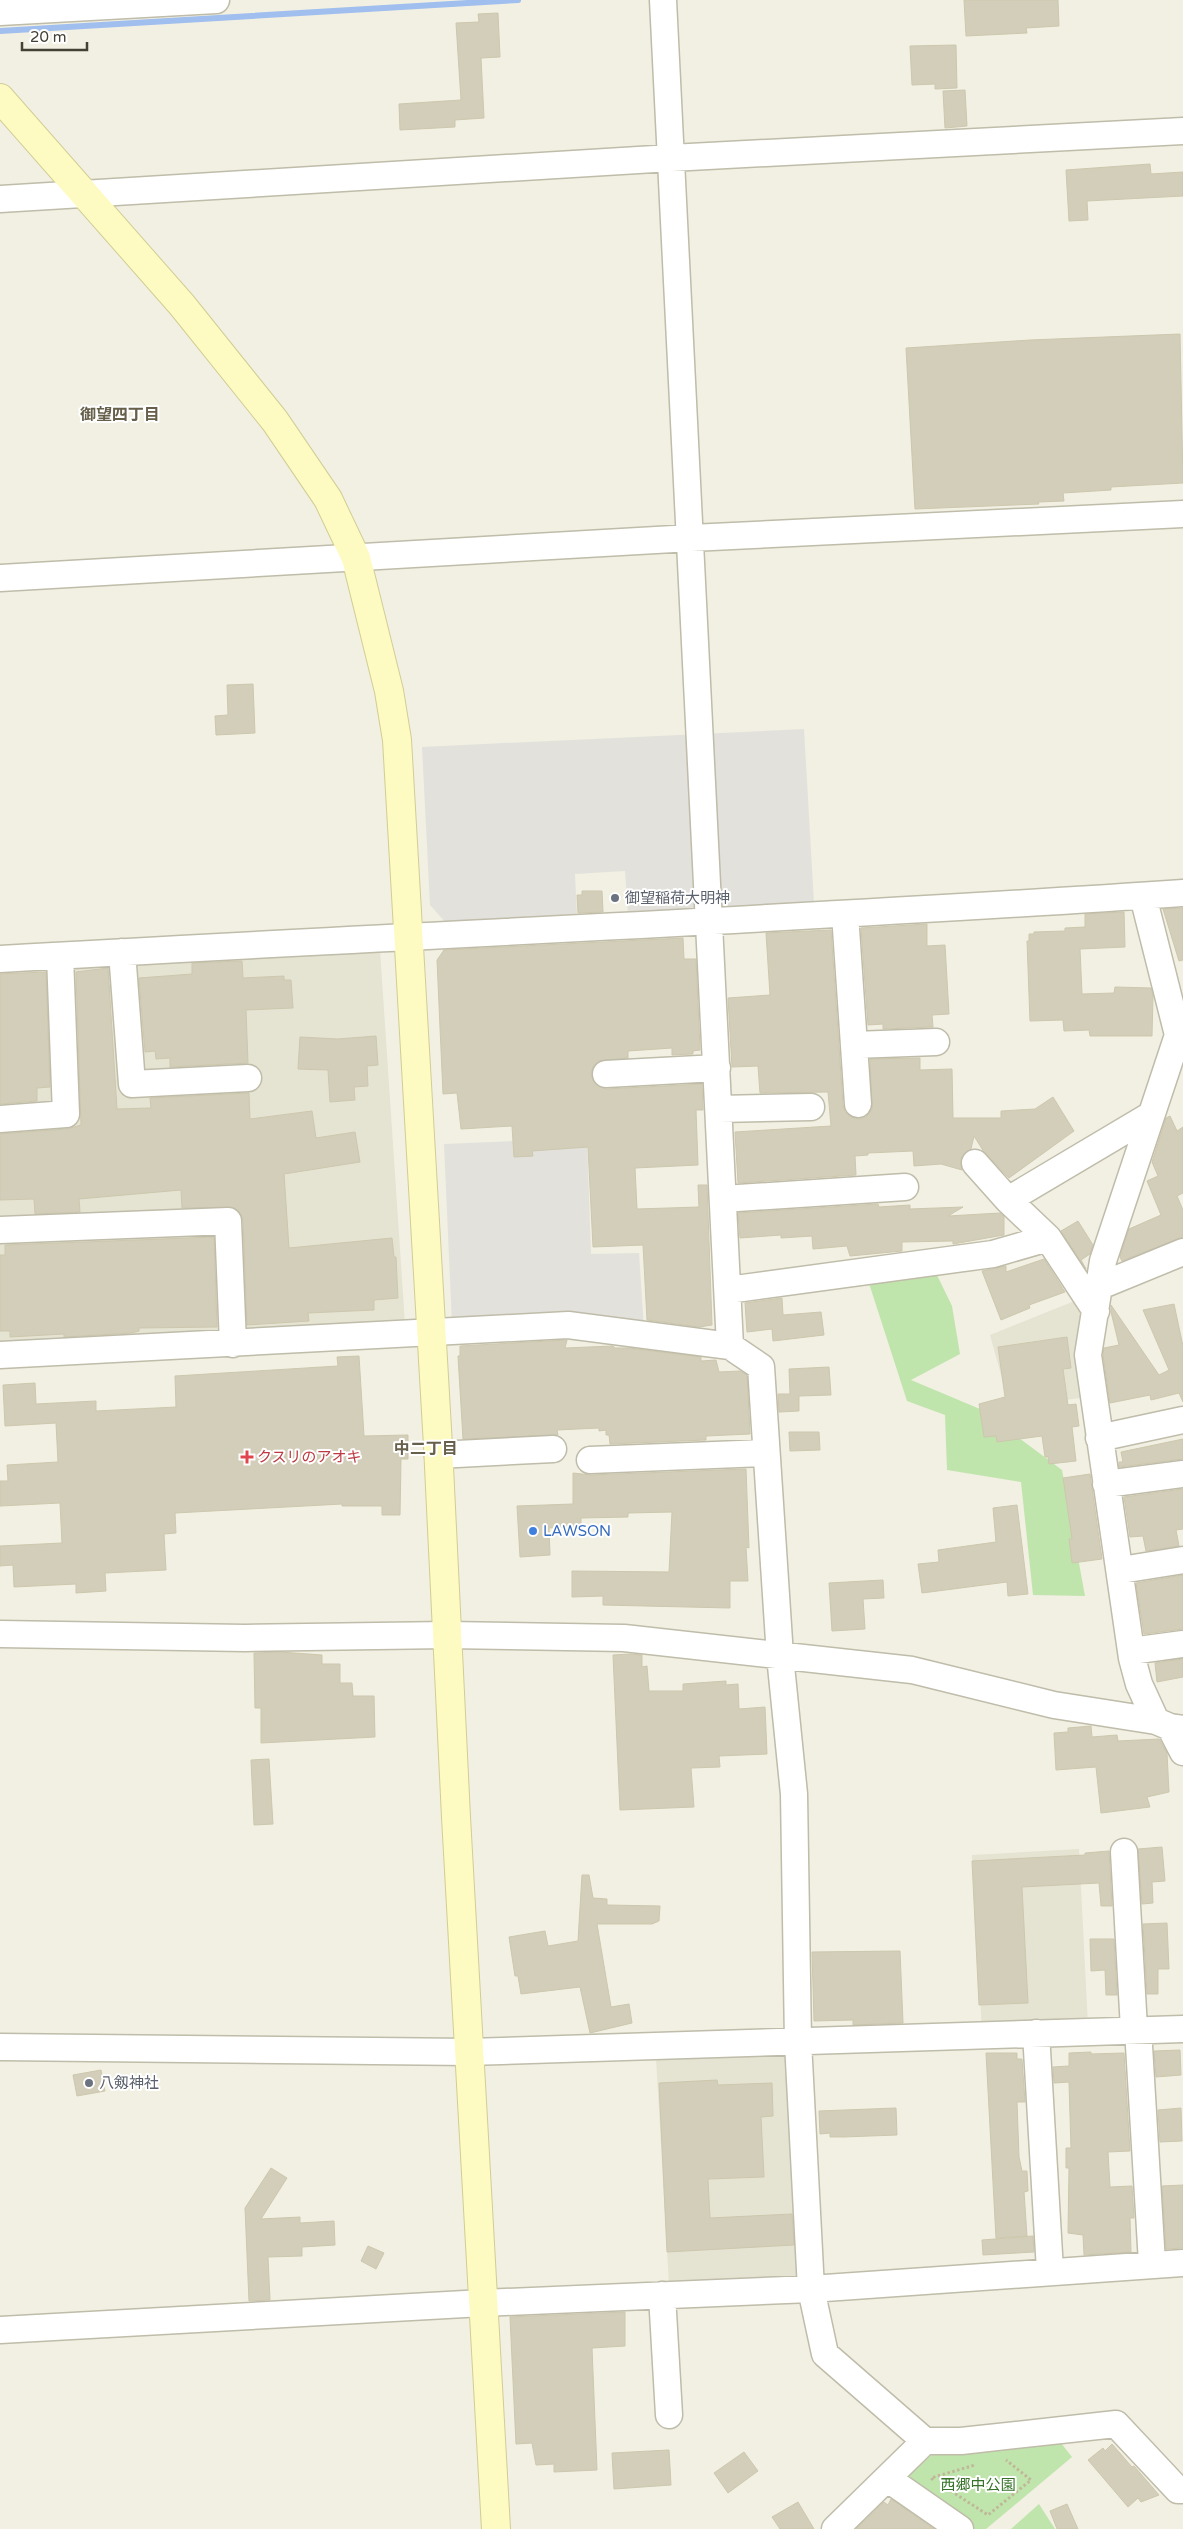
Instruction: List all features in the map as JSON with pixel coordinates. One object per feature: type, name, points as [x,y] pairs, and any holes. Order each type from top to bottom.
[{"type":"street","points":[[0,12],[216,0]]},
{"type":"street","points":[[662,0],[691,538],[730,1346]]},
{"type":"street","points":[[0,98],[182,305],[275,421],[328,499],[356,558],[388,691],[397,740],[407,936],[432,1333],[496,2529]]},
{"type":"street","points":[[0,199],[671,158],[1183,131]]},
{"type":"street","points":[[0,578],[691,538],[1183,514]]},
{"type":"street","points":[[0,959],[407,936],[710,922],[1183,893]]},
{"type":"street","points":[[1143,896],[1178,1035],[1103,1261],[1088,1355],[1131,1651],[1139,1684],[1170,1725],[1183,1752]]},
{"type":"street","points":[[845,914],[858,1104]]},
{"type":"street","points":[[122,952],[132,1084],[248,1078]]},
{"type":"street","points":[[0,1119],[66,1114],[60,956]]},
{"type":"street","points":[[854,1045],[936,1042]]},
{"type":"street","points":[[606,1074],[717,1068]]},
{"type":"street","points":[[719,1109],[811,1108]]},
{"type":"street","points":[[1008,1200],[1152,1115]]},
{"type":"street","points":[[975,1163],[1008,1200],[1048,1238],[1098,1298]]},
{"type":"street","points":[[723,1199],[905,1187]]},
{"type":"street","points":[[0,1230],[228,1221],[233,1344]]},
{"type":"street","points":[[728,1290],[993,1254],[1048,1238]]},
{"type":"street","points":[[1098,1298],[1183,1252]]},
{"type":"street","points":[[0,1355],[568,1325],[730,1346],[760,1367],[780,1656],[794,1794],[798,2042],[812,2289],[825,2354],[925,2441],[961,2441],[1116,2424],[1178,2490],[1183,2490]]},
{"type":"street","points":[[1099,1438],[1183,1420]]},
{"type":"street","points":[[438,1455],[553,1449]]},
{"type":"street","points":[[590,1460],[766,1453]]},
{"type":"street","points":[[1106,1484],[1183,1474]]},
{"type":"street","points":[[1120,1570],[1183,1560]]},
{"type":"street","points":[[0,1634],[245,1638],[447,1635],[624,1638],[912,1670],[1054,1705],[1170,1725]]},
{"type":"street","points":[[1131,1651],[1183,1644]]},
{"type":"street","points":[[1124,1852],[1152,2264]]},
{"type":"street","points":[[0,2048],[469,2052],[1183,2028]]},
{"type":"street","points":[[1036,2033],[1050,2271]]},
{"type":"street","points":[[0,2330],[483,2302],[812,2289],[1183,2263]]},
{"type":"street","points":[[662,2295],[669,2415]]},
{"type":"street","points":[[835,2529],[925,2441]]},
{"type":"street","points":[[888,2479],[960,2529]]},
{"type":"path","points":[[948,2489],[988,2515],[1031,2480],[1004,2457],[1000,2436]]},
{"type":"path","points":[[939,2484],[931,2478],[976,2465]]},
{"type":"shaded area","points":[[804,729],[814,903],[628,914],[625,871],[575,874],[577,917],[447,924],[430,905],[422,747]]},
{"type":"shaded area","points":[[380,950],[405,1324],[0,1344],[0,967]]},
{"type":"shaded area","points":[[587,1138],[591,1254],[639,1253],[644,1329],[452,1324],[444,1144]]},
{"type":"shaded area","points":[[1077,1300],[1089,1311],[1088,1397],[1010,1407],[990,1335]]},
{"type":"shaded area","points":[[1079,1849],[1088,2026],[982,2031],[972,1855]]},
{"type":"shaded area","points":[[780,2054],[791,2062],[798,2278],[669,2284],[656,2058]]},
{"type":"green space","points":[[935,1271],[952,1306],[960,1354],[911,1380],[980,1409],[1062,1470],[1085,1596],[1033,1595],[1021,1482],[947,1470],[945,1415],[907,1401],[866,1274]]},
{"type":"green space","name":"西郷中公園","points":[[1057,2438],[1072,2457],[986,2529],[970,2529],[906,2478],[937,2450]]},
{"type":"green space","points":[[1039,2504],[1055,2529],[1011,2529]]},
{"type":"building","points":[[964,0],[1058,0],[1059,26],[1026,28],[1027,33],[966,36]]},
{"type":"building","points":[[498,13],[500,57],[481,58],[484,118],[455,120],[455,127],[400,130],[399,104],[461,100],[456,23],[479,22],[478,14]]},
{"type":"building","points":[[956,45],[957,88],[935,89],[935,84],[912,85],[910,46]]},
{"type":"building","points":[[965,90],[967,126],[945,128],[943,91]]},
{"type":"building","points":[[1150,164],[1151,174],[1183,172],[1183,196],[1087,201],[1088,220],[1069,221],[1066,170]]},
{"type":"building","points":[[1180,334],[1183,483],[1111,487],[1111,490],[1063,493],[1064,501],[1038,502],[1039,504],[915,509],[906,348],[1030,340]]},
{"type":"building","points":[[253,684],[255,733],[216,735],[215,716],[228,715],[227,685]]},
{"type":"building","points":[[582,891],[602,891],[603,912],[578,913],[577,895],[582,895]]},
{"type":"building","points":[[1183,908],[1183,960],[1179,961],[1163,909]]},
{"type":"building","points":[[1124,912],[1125,947],[1080,949],[1082,994],[1114,993],[1115,987],[1151,988],[1153,996],[1152,1036],[1090,1036],[1089,1030],[1064,1031],[1063,1020],[1030,1021],[1027,941],[1029,941],[1029,934],[1085,927],[1085,914]]},
{"type":"building","points":[[927,924],[927,946],[945,945],[949,1014],[932,1015],[933,1027],[883,1029],[883,1024],[868,1025],[861,928]]},
{"type":"building","points":[[831,930],[843,1105],[845,1112],[851,1117],[859,1119],[866,1117],[872,1110],[870,1059],[920,1058],[920,1070],[952,1069],[953,1118],[1001,1118],[1001,1111],[1035,1109],[1053,1097],[1074,1131],[1009,1178],[984,1152],[974,1136],[971,1149],[961,1158],[962,1170],[941,1164],[914,1166],[913,1151],[868,1153],[868,1155],[855,1156],[856,1175],[738,1183],[735,1132],[831,1126],[828,1092],[760,1093],[758,1066],[732,1067],[728,998],[770,995],[766,933]]},
{"type":"building","points":[[683,938],[684,959],[696,959],[700,1050],[693,1051],[693,1054],[672,1055],[672,1048],[628,1051],[628,1058],[598,1061],[593,1067],[591,1074],[594,1083],[606,1089],[702,1084],[703,1110],[696,1110],[698,1165],[635,1168],[637,1209],[699,1207],[698,1185],[707,1185],[712,1325],[699,1327],[647,1320],[643,1245],[593,1247],[588,1147],[532,1151],[533,1156],[514,1157],[512,1126],[461,1129],[457,1093],[443,1094],[437,960],[444,950]]},
{"type":"building","points":[[242,961],[243,978],[284,976],[284,980],[291,980],[293,1008],[246,1010],[248,1063],[170,1067],[170,1058],[156,1059],[155,1051],[145,1052],[139,978],[192,974],[192,963]]},
{"type":"building","points":[[108,968],[117,1109],[151,1108],[150,1098],[249,1093],[250,1119],[312,1111],[316,1138],[355,1132],[360,1162],[284,1174],[289,1248],[392,1238],[394,1257],[396,1257],[398,1298],[374,1300],[374,1310],[308,1313],[309,1321],[247,1325],[243,1220],[235,1208],[182,1208],[181,1190],[79,1199],[80,1212],[35,1214],[34,1199],[0,1200],[0,1134],[67,1129],[81,1125],[76,972]]},
{"type":"building","points":[[46,972],[50,1087],[37,1088],[37,1101],[0,1104],[0,974]]},
{"type":"building","points":[[376,1036],[378,1065],[367,1066],[368,1086],[354,1087],[355,1100],[330,1102],[328,1070],[298,1069],[300,1037],[338,1039]]},
{"type":"building","points":[[1170,1116],[1177,1131],[1183,1127],[1183,1193],[1177,1196],[1183,1210],[1183,1237],[1122,1261],[1120,1257],[1129,1229],[1161,1215],[1147,1181],[1158,1176],[1152,1162],[1166,1118]]},
{"type":"building","points":[[878,1204],[879,1207],[910,1205],[910,1209],[963,1207],[948,1216],[1000,1213],[1004,1216],[1004,1235],[953,1244],[953,1241],[902,1242],[902,1251],[850,1256],[847,1246],[813,1249],[812,1236],[781,1238],[781,1235],[740,1238],[738,1213]]},
{"type":"building","points":[[1078,1221],[1093,1245],[1090,1254],[1081,1260],[1086,1269],[1061,1231]]},
{"type":"building","points":[[214,1237],[217,1327],[139,1328],[139,1331],[131,1333],[64,1337],[64,1334],[10,1337],[10,1331],[0,1331],[0,1255],[5,1255],[5,1245]]},
{"type":"building","points":[[1044,1259],[1065,1292],[1029,1305],[1030,1308],[1001,1320],[982,1271],[1006,1266],[1006,1272]]},
{"type":"building","points":[[782,1298],[783,1315],[821,1312],[824,1335],[773,1341],[772,1329],[747,1332],[745,1303]]},
{"type":"building","points":[[1174,1304],[1183,1346],[1183,1402],[1179,1393],[1151,1400],[1150,1395],[1110,1403],[1103,1355],[1104,1348],[1119,1345],[1111,1305],[1159,1375],[1169,1370],[1143,1310]]},
{"type":"building","points":[[1067,1337],[1071,1368],[1063,1369],[1068,1405],[1076,1404],[1079,1426],[1072,1427],[1076,1461],[1049,1464],[1048,1457],[1045,1457],[1042,1436],[997,1442],[996,1436],[984,1437],[979,1404],[1005,1397],[998,1347]]},
{"type":"building","points":[[567,1340],[565,1348],[613,1346],[615,1348],[701,1357],[701,1361],[716,1360],[719,1372],[740,1371],[747,1375],[750,1434],[706,1436],[706,1440],[610,1444],[609,1435],[606,1435],[606,1430],[599,1431],[599,1428],[557,1430],[558,1435],[463,1439],[458,1356],[460,1356],[460,1346]]},
{"type":"building","points":[[359,1356],[364,1436],[408,1435],[408,1459],[401,1459],[400,1515],[382,1515],[382,1506],[342,1506],[342,1504],[175,1513],[176,1533],[164,1534],[166,1570],[105,1573],[106,1591],[76,1593],[76,1584],[14,1587],[13,1565],[0,1566],[0,1546],[62,1543],[60,1503],[0,1506],[0,1481],[8,1481],[7,1465],[58,1462],[56,1423],[5,1426],[3,1385],[35,1383],[36,1404],[96,1401],[96,1411],[176,1407],[175,1376],[338,1366],[337,1357]]},
{"type":"building","points":[[829,1367],[831,1395],[799,1396],[799,1411],[779,1412],[778,1394],[790,1394],[789,1369]]},
{"type":"building","points":[[789,1432],[819,1432],[820,1450],[790,1451]]},
{"type":"building","points":[[1183,1439],[1183,1459],[1119,1467],[1119,1462],[1123,1462],[1121,1452]]},
{"type":"building","points":[[746,1469],[749,1548],[746,1547],[748,1581],[730,1581],[730,1608],[603,1605],[603,1596],[572,1597],[572,1571],[669,1572],[672,1512],[628,1513],[628,1517],[581,1518],[581,1526],[549,1528],[550,1555],[520,1557],[517,1506],[573,1504],[573,1473],[591,1475]]},
{"type":"building","points":[[1090,1474],[1102,1559],[1072,1563],[1069,1539],[1072,1539],[1063,1478]]},
{"type":"building","points":[[1183,1489],[1183,1529],[1176,1530],[1179,1546],[1146,1551],[1143,1536],[1130,1537],[1124,1497]]},
{"type":"building","points":[[1017,1505],[1028,1594],[1008,1596],[1007,1582],[922,1593],[918,1564],[939,1562],[938,1550],[996,1542],[993,1508]]},
{"type":"building","points":[[1183,1575],[1183,1629],[1144,1634],[1136,1583]]},
{"type":"building","points":[[883,1580],[884,1598],[863,1599],[865,1629],[832,1631],[829,1583]]},
{"type":"building","points":[[280,1652],[322,1655],[322,1664],[340,1664],[340,1683],[352,1683],[353,1696],[374,1696],[375,1737],[261,1743],[261,1708],[255,1708],[254,1653]]},
{"type":"building","points":[[613,1655],[642,1655],[642,1667],[647,1666],[649,1691],[683,1691],[683,1684],[726,1681],[726,1685],[738,1684],[739,1709],[765,1707],[767,1754],[719,1756],[720,1767],[691,1768],[694,1807],[620,1810]]},
{"type":"building","points":[[1183,1659],[1183,1677],[1157,1682],[1155,1663]]},
{"type":"building","points":[[1091,1726],[1092,1737],[1117,1735],[1118,1741],[1159,1739],[1167,1753],[1169,1792],[1147,1797],[1150,1807],[1101,1813],[1096,1767],[1056,1770],[1054,1733],[1068,1732],[1068,1728]]},
{"type":"building","points":[[269,1759],[273,1824],[254,1825],[251,1760]]},
{"type":"building","points":[[1162,1847],[1165,1881],[1152,1882],[1153,1903],[1142,1904],[1138,1849]]},
{"type":"building","points":[[1109,1851],[1112,1906],[1101,1906],[1099,1883],[1022,1887],[1028,2003],[979,2005],[972,1861],[1085,1855],[1085,1853]]},
{"type":"building","points":[[582,1875],[589,1875],[593,1898],[607,1899],[607,1905],[660,1906],[659,1921],[652,1924],[597,1924],[611,2007],[629,2004],[632,2023],[590,2033],[580,1987],[521,1994],[518,1976],[515,1976],[509,1937],[545,1931],[548,1946],[578,1941]]},
{"type":"building","points":[[1167,1923],[1169,1969],[1158,1969],[1158,1994],[1147,1994],[1143,1924]]},
{"type":"building","points":[[1090,1939],[1114,1939],[1117,1995],[1106,1995],[1105,1970],[1091,1971]]},
{"type":"building","points":[[900,1951],[903,2023],[853,2025],[853,2020],[814,2021],[812,1952]]},
{"type":"building","points":[[1180,2050],[1181,2075],[1156,2077],[1154,2051]]},
{"type":"building","points":[[1091,2052],[1091,2054],[1124,2053],[1130,2151],[1108,2152],[1110,2187],[1132,2186],[1134,2218],[1130,2218],[1131,2252],[1084,2255],[1083,2235],[1068,2233],[1069,2168],[1066,2168],[1066,2148],[1071,2148],[1069,2082],[1054,2083],[1053,2067],[1069,2066],[1069,2053]]},
{"type":"building","points":[[986,2053],[1017,2053],[1017,2059],[1022,2059],[1025,2102],[1017,2102],[1019,2157],[1022,2171],[1027,2171],[1028,2191],[1024,2192],[1027,2236],[996,2238]]},
{"type":"building","name":"八剱神社","points":[[101,2070],[105,2091],[77,2096],[73,2075]]},
{"type":"building","points":[[717,2080],[718,2085],[772,2083],[773,2116],[761,2117],[764,2177],[708,2179],[710,2218],[792,2214],[794,2245],[667,2252],[659,2083]]},
{"type":"building","points":[[896,2108],[897,2135],[830,2137],[830,2133],[820,2134],[819,2111]]},
{"type":"building","points":[[1181,2108],[1182,2141],[1160,2142],[1158,2110]]},
{"type":"building","points":[[271,2168],[287,2178],[261,2219],[300,2217],[300,2223],[334,2221],[335,2245],[302,2247],[302,2256],[268,2257],[270,2300],[249,2301],[245,2208]]},
{"type":"building","points":[[1183,2185],[1183,2248],[1166,2249],[1162,2186]]},
{"type":"building","points":[[1033,2236],[1034,2252],[983,2255],[982,2240]]},
{"type":"building","points":[[368,2246],[384,2253],[376,2269],[361,2261]]},
{"type":"building","points":[[625,2312],[625,2346],[592,2348],[597,2470],[554,2472],[554,2464],[536,2465],[532,2443],[516,2444],[510,2317]]},
{"type":"building","points":[[1112,2444],[1159,2495],[1141,2502],[1138,2498],[1128,2507],[1088,2460],[1103,2448],[1105,2451]]},
{"type":"building","points":[[669,2450],[671,2485],[614,2489],[612,2453]]},
{"type":"building","points":[[744,2452],[758,2471],[728,2493],[714,2473]]},
{"type":"building","points":[[891,2499],[934,2529],[856,2529],[884,2502],[888,2505]]},
{"type":"building","points":[[798,2502],[814,2529],[780,2529],[772,2517]]},
{"type":"building","points":[[1067,2504],[1078,2529],[1057,2529],[1050,2511]]},
{"type":"waterway","points":[[0,31],[518,0]]},
{"type":"place","name":"御望稲荷大明神","points":[[615,898]]},
{"type":"place","name":"クスリのアオキ","points":[[247,1457]]},
{"type":"place","name":"LAWSON","points":[[533,1531]]},
{"type":"place","name":"八剱神社","points":[[89,2083]]},
{"type":"district","name":"御望四丁目","points":[[120,414]]},
{"type":"district","name":"中二丁目","points":[[426,1448]]}]
